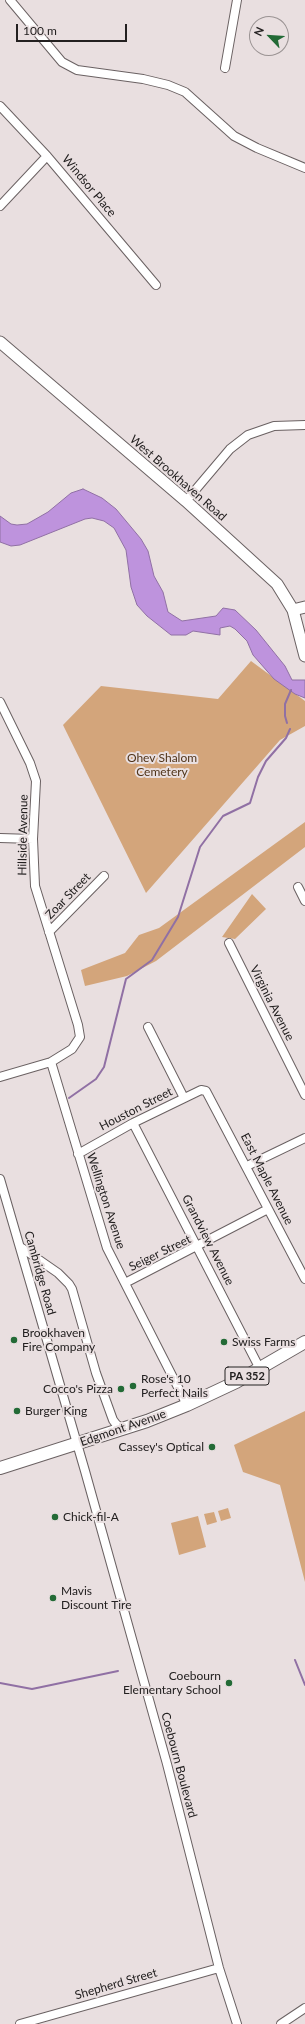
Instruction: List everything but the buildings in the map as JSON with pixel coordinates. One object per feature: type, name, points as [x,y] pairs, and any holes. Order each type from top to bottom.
[{"type":"main road","name":"Edgmont Avenue","points":[[0,1468],[77,1444],[187,1405],[260,1369],[305,1342]]},
{"type":"street","points":[[10,0],[62,62],[77,70],[143,79],[168,85],[185,92],[234,136],[257,148],[305,168]]},
{"type":"street","points":[[225,68],[237,0]]},
{"type":"street","name":"Windsor Place","points":[[0,106],[47,156],[156,285]]},
{"type":"street","points":[[0,206],[47,156]]},
{"type":"street","name":"West Brookhaven Road","points":[[0,342],[186,501],[278,584],[293,610],[305,656]]},
{"type":"street","points":[[186,501],[230,449],[248,435],[274,426],[305,426]]},
{"type":"street","points":[[293,610],[305,607]]},
{"type":"street","name":"Hillside Avenue","points":[[0,702],[30,763],[36,781],[33,839],[35,886],[78,1025],[80,1037],[64,1055],[50,1062]]},
{"type":"street","points":[[0,838],[33,839]]},
{"type":"street","name":"Zoar Street","points":[[49,932],[104,876]]},
{"type":"street","points":[[298,887],[305,901]]},
{"type":"street","name":"Virginia Avenue","points":[[229,943],[305,1095]]},
{"type":"street","points":[[148,1027],[184,1098]]},
{"type":"street","points":[[0,1077],[50,1062]]},
{"type":"street","name":"Wellington Avenue","points":[[50,1062],[107,1248],[187,1405]]},
{"type":"street","name":"Houston Street","points":[[78,1154],[133,1123],[201,1090],[206,1090]]},
{"type":"street","name":"East Maple Avenue","points":[[206,1090],[305,1279]]},
{"type":"street","name":"Grandview Avenue","points":[[133,1123],[199,1247],[260,1369]]},
{"type":"street","points":[[247,1166],[305,1138]]},
{"type":"street","name":"Cambridge Road","points":[[0,1179],[22,1248],[30,1284],[77,1444]]},
{"type":"street","name":"Seiger Street","points":[[125,1283],[199,1247],[268,1209]]},
{"type":"street","points":[[22,1248],[58,1273],[69,1284],[96,1373],[113,1420],[116,1424],[123,1428]]},
{"type":"street","name":"Coebourn Boulevard","points":[[77,1444],[167,1764],[219,1968],[237,2024]]},
{"type":"street","name":"Shepherd Street","points":[[20,2024],[219,1968]]},
{"type":"street","points":[[281,2024],[305,2008]]},
{"type":"green space","name":"Ohev Shalom Cemetery","points":[[251,661],[305,701],[305,726],[280,740],[146,893],[63,725],[101,686],[218,699]]},
{"type":"green space","points":[[305,822],[305,847],[156,961],[127,976],[85,986],[81,970],[125,953],[139,935],[159,928]]},
{"type":"green space","points":[[252,894],[266,909],[235,939],[222,937]]},
{"type":"green space","points":[[305,1411],[305,1582],[280,1485],[243,1472],[234,1445]]},
{"type":"green space","points":[[228,1508],[231,1518],[221,1521],[218,1511]]},
{"type":"green space","points":[[214,1512],[217,1522],[207,1525],[204,1514]]},
{"type":"green space","points":[[198,1516],[206,1547],[179,1555],[171,1523]]},
{"type":"shaded area","points":[[83,489],[102,498],[116,509],[141,539],[148,551],[154,576],[163,592],[168,612],[182,621],[216,616],[223,608],[235,610],[256,630],[285,666],[292,680],[305,680],[305,698],[295,694],[274,679],[253,655],[247,641],[230,626],[220,628],[220,635],[193,631],[186,635],[171,635],[147,616],[137,605],[131,587],[126,550],[114,528],[104,521],[92,518],[85,519],[20,545],[11,546],[0,542],[0,516],[11,524],[27,524],[48,512],[71,493]]},
{"type":"waterway","points":[[287,723],[285,716],[285,704],[291,690]]},
{"type":"waterway","points":[[69,1098],[96,1079],[104,1067],[126,979],[152,960],[178,917],[200,847],[223,816],[250,803],[258,777],[266,761],[286,738],[290,729]]},
{"type":"waterway","points":[[295,1660],[305,1685]]},
{"type":"waterway","points":[[0,1683],[32,1689],[118,1671]]},
{"type":"place","name":"Brookhaven Fire Company","points":[[14,1340]]},
{"type":"place","name":"Swiss Farms","points":[[224,1342]]},
{"type":"place","name":"Rose's 10 Perfect Nails","points":[[133,1386]]},
{"type":"place","name":"Cocco's Pizza","points":[[121,1389]]},
{"type":"place","name":"Burger King","points":[[17,1411]]},
{"type":"place","name":"Cassey's Optical","points":[[212,1447]]},
{"type":"place","name":"Chick-fil-A","points":[[55,1517]]},
{"type":"place","name":"Mavis Discount Tire","points":[[53,1598]]},
{"type":"place","name":"Coebourn Elementary School","points":[[229,1683]]}]
